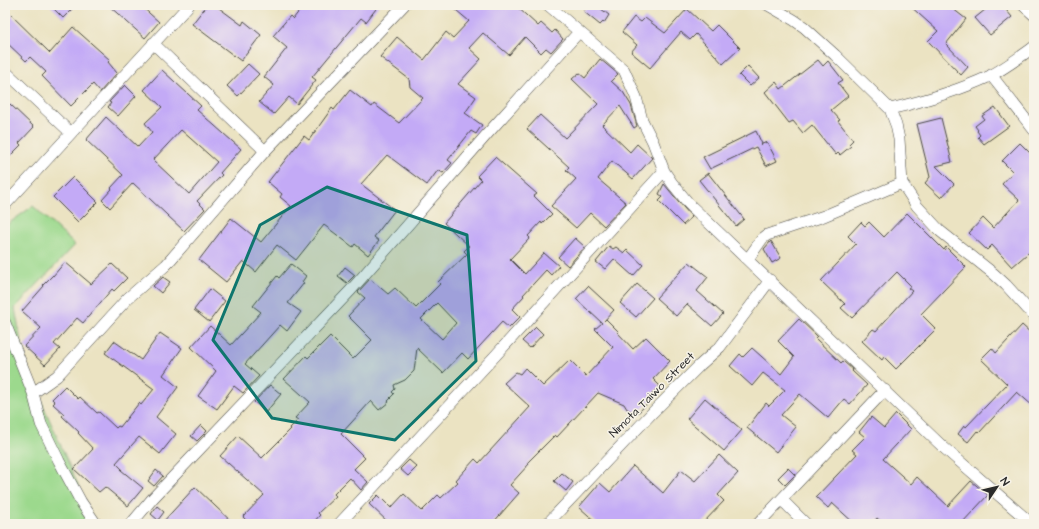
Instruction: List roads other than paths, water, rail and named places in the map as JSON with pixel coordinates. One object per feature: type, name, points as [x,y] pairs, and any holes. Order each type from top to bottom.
[{"type":"street","points":[[5,205],[189,5]]},
{"type":"street","points":[[33,393],[57,376],[128,298],[166,264],[265,151],[404,5]]},
{"type":"street","points":[[548,5],[624,70],[636,97],[642,120],[653,142],[664,171],[689,204],[944,447],[1032,524]]},
{"type":"street","points":[[768,5],[804,27],[890,109],[899,139],[902,183],[917,206],[940,231],[994,274],[1034,316]]},
{"type":"street","points":[[1023,5],[1034,15]]},
{"type":"street","points":[[131,524],[158,492],[351,290],[489,132],[579,32]]},
{"type":"street","points":[[153,43],[265,151]]},
{"type":"street","points":[[890,109],[943,95],[991,75],[1034,47]]},
{"type":"street","points":[[5,72],[71,133]]},
{"type":"street","points":[[991,75],[1034,130]]},
{"type":"street","points":[[338,524],[495,356],[664,171]]},
{"type":"street","points":[[748,259],[762,239],[767,235],[824,216],[902,183]]},
{"type":"street","name":"Nimota Taiwo Street","points":[[547,524],[652,412],[720,347],[770,280]]},
{"type":"street","points":[[5,323],[33,393],[41,424],[70,482],[96,524]]},
{"type":"street","points":[[758,524],[885,390]]},
{"type":"street","points":[[782,500],[806,524]]}]
